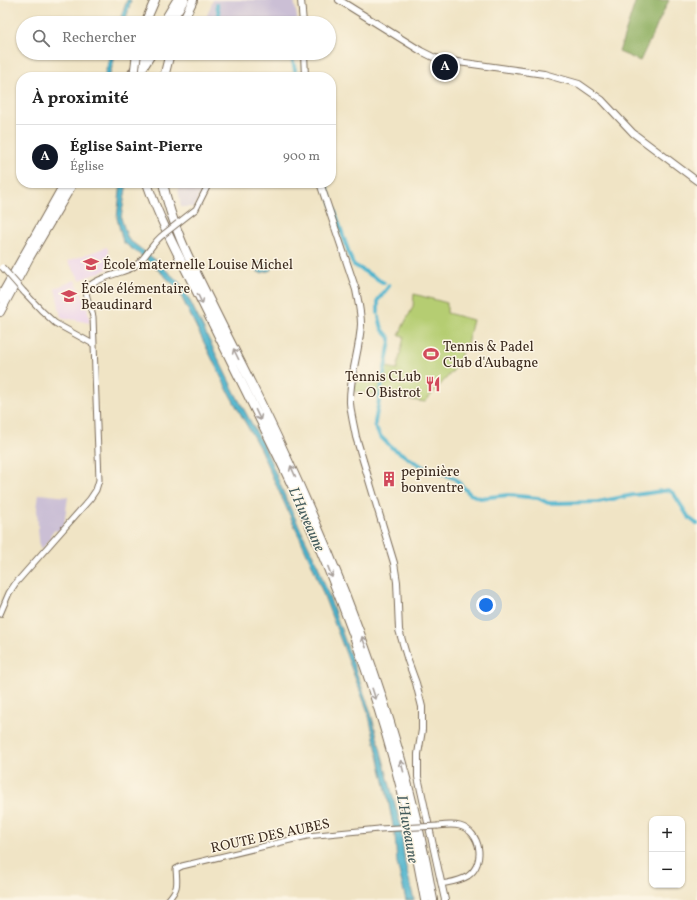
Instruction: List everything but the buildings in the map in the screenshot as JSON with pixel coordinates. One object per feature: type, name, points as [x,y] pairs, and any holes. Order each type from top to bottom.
[{"type":"highway","points":[[148,16],[155,0]]},
{"type":"highway","points":[[167,16],[176,0]]},
{"type":"highway","points":[[174,16],[184,0]]},
{"type":"highway","points":[[185,16],[193,0]]},
{"type":"highway","points":[[135,72],[136,60]]},
{"type":"highway","points":[[133,72],[140,60]]},
{"type":"highway","points":[[140,72],[148,60]]},
{"type":"highway","points":[[165,72],[168,60]]},
{"type":"highway","points":[[0,298],[62,188]]},
{"type":"highway","points":[[0,312],[29,258],[70,188]]},
{"type":"highway","points":[[149,188],[172,242],[278,457],[326,562],[361,655],[384,724],[406,809],[425,900]]},
{"type":"highway","points":[[164,188],[168,207],[183,246],[285,453],[332,560],[368,652],[390,722],[413,806],[433,900]]},
{"type":"main road","points":[[301,0],[302,16]]},
{"type":"main road","points":[[302,16],[304,0]]},
{"type":"main road","points":[[339,0],[422,51],[439,59],[544,74],[580,84],[602,100],[633,133],[697,181]]},
{"type":"main road","points":[[347,0],[388,30]]},
{"type":"main road","points":[[304,60],[305,72]]},
{"type":"main road","points":[[322,188],[356,290],[360,307],[361,324],[351,385],[350,403],[352,419],[356,437],[394,562],[397,582],[399,630],[421,699],[422,717],[418,754],[418,777],[445,900]]},
{"type":"street","points":[[0,614],[9,593],[15,584],[90,499],[96,490],[99,480],[93,317],[86,289],[98,281],[134,267],[143,259],[156,240],[196,209],[206,188]]},
{"type":"street","points":[[1,266],[55,323],[93,344]]},
{"type":"street","name":"ROUTE DES AUBES","points":[[168,900],[176,892],[176,869],[182,866],[307,836],[379,829],[459,826],[470,831],[477,841],[479,854],[477,864],[470,874],[460,880],[442,884]]},
{"type":"shaded area","points":[[213,0],[294,0],[297,16],[207,16]]},
{"type":"shaded area","points":[[178,188],[203,188],[194,207],[181,207]]},
{"type":"shaded area","name":"École maternelle Louise Michel","points":[[107,247],[113,267],[80,280],[68,261]]},
{"type":"shaded area","name":"École élémentaire Beaudinard","points":[[75,280],[87,306],[90,323],[61,317],[55,288]]},
{"type":"shaded area","points":[[39,494],[68,497],[64,525],[58,531],[55,530],[50,535],[51,538],[42,549],[40,549],[38,529],[37,509]]},
{"type":"green space","points":[[636,0],[669,0],[640,61],[619,52]]},
{"type":"green space","name":"Tennis & Padel Club d'Aubagne","points":[[414,294],[447,303],[447,313],[473,320],[467,344],[463,344],[459,364],[425,402],[353,391],[357,377],[381,382],[385,367],[397,369],[404,336],[399,335],[413,307]]},
{"type":"water","points":[[127,0],[131,0],[127,16],[121,16]]},
{"type":"water","points":[[109,60],[114,60],[110,72],[105,72]]},
{"type":"water","points":[[120,188],[126,188],[121,218],[128,239],[154,259],[182,285],[235,393],[265,448],[287,501],[318,566],[370,710],[400,823],[405,863],[414,900],[406,900],[397,863],[395,836],[387,794],[368,712],[313,567],[260,449],[230,395],[177,288],[151,263],[123,242],[117,218]]},
{"type":"water","points":[[270,261],[273,268],[271,270],[261,273],[258,272],[258,263]]},
{"type":"waterway","points":[[217,5],[219,16]]},
{"type":"waterway","points":[[293,60],[295,70]]},
{"type":"waterway","points":[[327,188],[352,262],[354,265],[384,283]]},
{"type":"waterway","points":[[378,313],[378,300],[389,286]]},
{"type":"waterway","points":[[379,317],[382,329],[390,338],[390,341],[375,427],[380,436],[389,445]]},
{"type":"waterway","points":[[391,447],[423,467],[454,478],[470,494],[480,498],[508,495],[538,498],[548,503],[555,503],[598,502],[633,495]]},
{"type":"waterway","points":[[635,495],[669,490],[674,494],[689,518],[697,524]]},
{"type":"place","name":"Église Saint-Pierre","points":[[445,67]]},
{"type":"place","name":"École maternelle Louise Michel","points":[[91,264]]},
{"type":"place","name":"École élémentaire Beaudinard","points":[[69,296]]},
{"type":"place","name":"Tennis & Padel Club d'Aubagne","points":[[431,354]]},
{"type":"place","name":"Tennis CLub - O Bistrot","points":[[433,384]]},
{"type":"place","name":"pepinière bonventre","points":[[389,479]]},
{"type":"water label","name":"L'Huveaune","points":[[307,519]]},
{"type":"water label","name":"L'Huveaune","points":[[408,829]]}]
